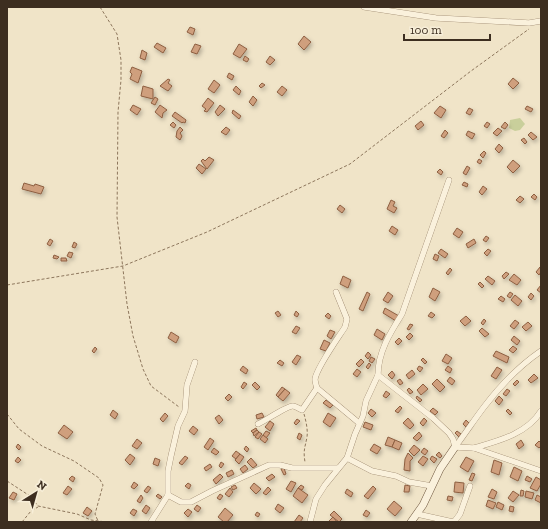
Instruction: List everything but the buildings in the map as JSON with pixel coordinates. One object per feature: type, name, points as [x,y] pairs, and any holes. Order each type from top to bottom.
[{"type":"street","points":[[364,7],[436,18],[540,22]]},
{"type":"street","points":[[310,522],[316,499],[325,485],[347,458],[359,423],[363,416],[366,401],[378,375],[378,364],[381,353],[402,314],[449,180]]},
{"type":"street","points":[[336,292],[347,319],[345,327],[315,378],[318,388],[359,423]]},
{"type":"street","points":[[411,522],[423,505],[440,469],[484,406],[526,362],[541,352]]},
{"type":"street","points":[[151,522],[168,495],[168,471],[170,456],[178,426],[185,411],[187,385],[195,362]]},
{"type":"street","points":[[378,375],[407,396],[444,428],[453,439],[455,447]]},
{"type":"street","points":[[258,424],[292,405],[302,410],[318,388]]},
{"type":"street","points":[[474,448],[499,441],[523,429],[531,423],[541,411]]},
{"type":"street","points":[[455,447],[474,448],[541,472]]},
{"type":"street","points":[[347,458],[372,471],[396,476],[409,482],[432,486]]},
{"type":"street","points":[[168,495],[181,502],[191,502],[212,490],[269,465],[280,464],[292,468],[338,468]]},
{"type":"street","points":[[417,514],[454,522],[460,514],[470,486]]},
{"type":"path","points":[[100,7],[117,34],[121,60],[118,112],[116,218],[133,336],[143,369],[151,386],[185,411]]},
{"type":"path","points":[[7,286],[123,266],[207,232],[350,164],[465,76],[540,22]]},
{"type":"path","points":[[302,410],[306,421],[308,435],[303,452],[306,468]]},
{"type":"path","points":[[7,414],[19,429],[36,442],[74,461],[99,478],[103,486],[95,514],[98,521]]},
{"type":"path","points":[[7,482],[30,496],[38,506],[77,514],[91,520],[106,522]]},
{"type":"path","points":[[22,522],[31,511],[38,506]]},
{"type":"green space","points":[[520,118],[525,124],[520,130],[515,131],[509,128],[510,120]]}]
